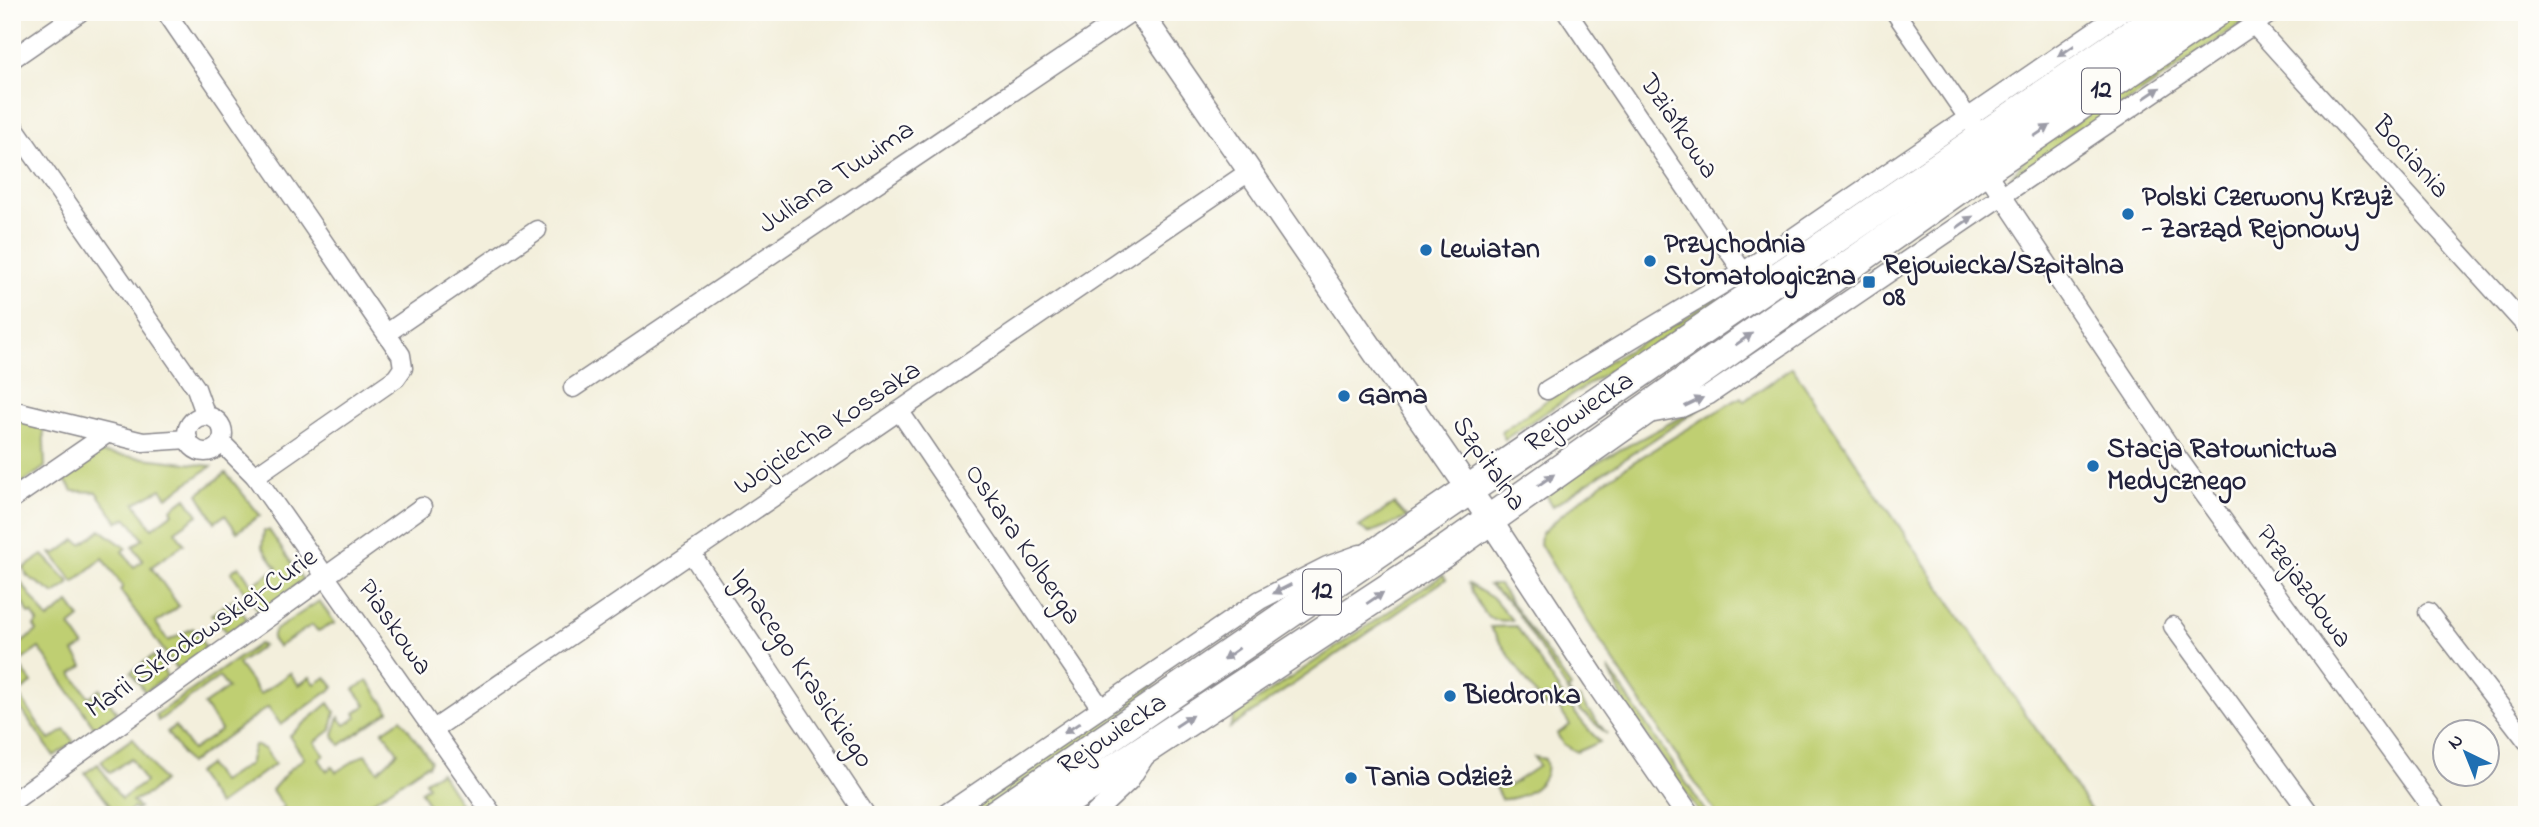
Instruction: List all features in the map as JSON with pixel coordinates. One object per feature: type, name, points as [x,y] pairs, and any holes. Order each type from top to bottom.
[{"type":"highway","name":"Rejowiecka","points":[[995,815],[1469,490],[1974,128],[2165,12]]},
{"type":"highway","name":"Rejowiecka","points":[[1045,815],[1490,520],[1986,169],[2216,12]]},
{"type":"street","points":[[12,60],[80,12]]},
{"type":"street","points":[[166,12],[401,355],[403,368],[396,378],[256,476]]},
{"type":"street","name":"Juliana Tuwima","points":[[573,388],[1131,12]]},
{"type":"street","name":"Szpitalna","points":[[1140,12],[1490,520],[1688,815]]},
{"type":"street","name":"Działkowa","points":[[1567,12],[1743,272]]},
{"type":"street","points":[[1895,12],[1974,128]]},
{"type":"street","points":[[1547,390],[1974,128],[2122,12]]},
{"type":"street","points":[[1629,421],[1681,408],[1709,395],[2272,12]]},
{"type":"street","name":"Bociania","points":[[2254,25],[2527,327]]},
{"type":"street","points":[[12,124],[196,388],[206,416],[221,425],[221,442],[206,452],[195,449],[188,439],[191,423],[206,416]]},
{"type":"street","name":"Przejazdowa","points":[[1974,128],[1986,169],[2172,450],[2437,815]]},
{"type":"street","name":"Wojciecha Kossaka","points":[[434,729],[1250,171]]},
{"type":"street","points":[[387,333],[537,230]]},
{"type":"street","points":[[12,410],[105,435],[152,442],[188,439]]},
{"type":"street","name":"Oskara Kolberga","points":[[900,412],[1101,708]]},
{"type":"street","points":[[12,499],[105,435]]},
{"type":"street","name":"Piaskowa","points":[[221,442],[256,476],[493,815]]},
{"type":"street","name":"Marii Skłodowskiej-Curie","points":[[12,802],[327,578],[422,507]]},
{"type":"street","points":[[944,815],[1260,600],[1327,566],[1390,544]]},
{"type":"street","name":"Ignacego Krasickiego","points":[[691,553],[866,815]]},
{"type":"street","points":[[2428,612],[2527,741]]},
{"type":"street","points":[[2173,626],[2311,815]]},
{"type":"street","name":"Rejowiecka","points":[[1093,815],[1129,781],[1154,741]]},
{"type":"green space","points":[[2238,12],[2259,12],[2016,178],[2011,177],[2029,154]]},
{"type":"green space","points":[[1946,143],[1949,147],[1629,362],[1624,361],[1505,439],[1501,432],[1582,376],[1679,322]]},
{"type":"green space","points":[[1792,367],[2094,815],[1717,815],[1582,613],[1540,544],[1541,534],[1611,477],[1741,397],[1744,401]]},
{"type":"green space","points":[[1713,400],[1553,506],[1545,493],[1562,481]]},
{"type":"green space","points":[[12,412],[43,420],[45,467],[12,490]]},
{"type":"green space","points":[[100,453],[212,466],[167,497],[161,489],[135,503],[152,528],[173,513],[171,509],[186,498],[198,515],[175,531],[184,544],[151,567],[179,606],[156,623],[168,641],[193,628],[206,648],[177,669],[120,590],[123,587],[103,558],[74,582],[51,553],[56,554],[75,540],[82,544],[101,530],[126,548],[122,551],[134,567],[143,561],[133,546],[143,539],[127,518],[118,522],[96,492],[73,491],[60,474]]},
{"type":"green space","points":[[226,473],[260,515],[237,532],[225,515],[215,522],[198,494]]},
{"type":"green space","points":[[1394,504],[1407,518],[1369,533],[1359,527]]},
{"type":"green space","points":[[269,530],[303,580],[260,613],[231,572],[239,566],[252,585],[277,568],[262,547],[264,531]]},
{"type":"green space","points":[[43,555],[70,583],[55,594],[27,576],[24,568]]},
{"type":"green space","points":[[1443,575],[1446,579],[1230,728],[1234,716]]},
{"type":"green space","points":[[20,581],[48,619],[69,603],[80,618],[70,626],[84,646],[74,652],[83,666],[72,674],[89,697],[100,689],[117,712],[95,728],[39,648],[18,663],[32,683],[18,693],[49,740],[65,730],[74,742],[54,756],[12,696],[12,650],[37,631],[34,626],[38,622],[32,613],[29,614],[15,584]]},
{"type":"green space","points":[[1467,583],[1494,599],[1512,620],[1494,620],[1488,617]]},
{"type":"green space","points":[[1489,585],[1499,585],[1571,687],[1568,690],[1575,700],[1579,698],[1607,734],[1580,710],[1512,605]]},
{"type":"green space","points":[[234,599],[247,619],[228,633],[211,615]]},
{"type":"green space","points":[[319,601],[335,623],[318,631],[312,625],[278,647],[272,639],[274,631]]},
{"type":"green space","points":[[1516,626],[1566,700],[1600,742],[1577,752],[1563,744],[1557,734],[1570,725],[1554,701],[1544,707],[1490,627]]},
{"type":"green space","points":[[259,644],[263,646],[238,664],[260,694],[290,673],[299,685],[310,677],[315,684],[326,677],[334,687],[281,725],[268,707],[189,764],[167,732],[175,726],[192,750],[221,730],[204,705],[228,688],[219,677],[158,721],[156,715]]},
{"type":"green space","points":[[153,656],[167,676],[145,692],[131,672]]},
{"type":"green space","points":[[1608,668],[1708,815],[1701,815],[1625,704]]},
{"type":"green space","points":[[1156,678],[1158,681],[1117,721],[979,815],[959,815]]},
{"type":"green space","points":[[368,681],[389,711],[340,745],[333,734],[339,717],[345,725],[357,717],[355,713],[366,705],[354,689]]},
{"type":"green space","points":[[329,703],[335,712],[331,730],[315,742],[324,755],[319,759],[327,771],[332,767],[336,772],[365,754],[378,771],[398,752],[383,731],[401,719],[431,761],[428,766],[353,815],[274,815],[284,807],[272,790],[289,770],[304,758],[289,736]]},
{"type":"green space","points":[[133,738],[163,781],[150,793],[132,801],[139,808],[133,808],[125,815],[110,815],[114,811],[85,773],[98,764],[121,799],[145,782],[131,758],[110,773],[101,761]]},
{"type":"green space","points":[[254,745],[265,749],[275,764],[218,805],[196,773],[208,765],[221,782],[249,764]]},
{"type":"green space","points":[[1534,757],[1545,759],[1547,768],[1540,783],[1526,794],[1501,799],[1493,783],[1500,773],[1509,786],[1539,766]]},
{"type":"green space","points":[[440,772],[465,814],[434,815],[421,791],[428,786],[425,781]]},
{"type":"place","name":"Polski Czerwony Krzyż - Zarząd Rejonowy","points":[[2128,214]]},
{"type":"place","name":"Lewiatan","points":[[1426,250]]},
{"type":"place","name":"Przychodnia Stomatologiczna","points":[[1650,261]]},
{"type":"place","name":"Rejowiecka/Szpitalna 08","points":[[1869,282]]},
{"type":"place","name":"Gama","points":[[1344,396]]},
{"type":"place","name":"Stacja Ratownictwa Medycznego","points":[[2093,466]]},
{"type":"place","name":"Biedronka","points":[[1450,696]]},
{"type":"place","name":"Tania Odzież","points":[[1351,778]]}]
